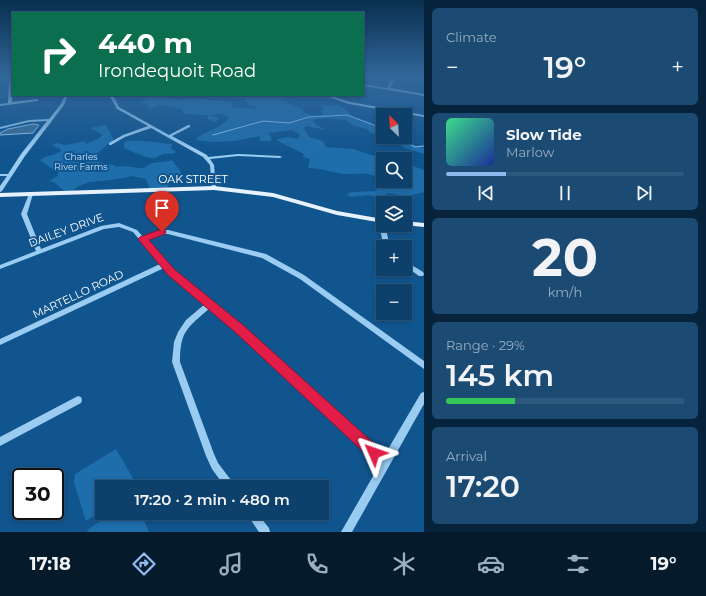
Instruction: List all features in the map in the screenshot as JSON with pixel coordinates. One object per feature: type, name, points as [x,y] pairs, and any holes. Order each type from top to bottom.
[{"type":"main road","name":"OAK STREET","points":[[0,195],[214,188],[273,196],[376,220]]},
{"type":"main road","points":[[412,224],[424,225]]},
{"type":"street","points":[[0,105],[10,103]]},
{"type":"street","points":[[0,190],[23,155],[64,103]]},
{"type":"street","points":[[115,103],[118,108],[202,153],[208,158],[214,170],[214,188]]},
{"type":"street","points":[[348,103],[424,116]]},
{"type":"street","points":[[0,128],[29,121],[50,120]]},
{"type":"street","points":[[110,144],[124,136],[151,126]]},
{"type":"street","points":[[170,136],[189,126]]},
{"type":"street","points":[[208,158],[238,155],[280,157]]},
{"type":"street","points":[[0,175],[10,175]]},
{"type":"street","points":[[31,194],[24,214],[39,251]]},
{"type":"street","name":"DAILEY DRIVE","points":[[0,267],[102,227],[114,225],[132,228],[164,265],[245,334],[385,463]]},
{"type":"street","points":[[143,239],[162,232],[168,232],[264,256],[302,277],[424,364]]},
{"type":"street","name":"MARTELLO ROAD","points":[[0,342],[164,265]]},
{"type":"street","points":[[412,268],[421,274]]},
{"type":"street","points":[[210,304],[184,328],[178,337],[176,346],[176,362],[210,456],[215,466],[226,480]]},
{"type":"street","points":[[346,532],[424,396]]},
{"type":"street","points":[[0,442],[78,400]]},
{"type":"street","points":[[256,520],[265,532]]},
{"type":"green space","points":[[142,103],[232,103],[231,107],[261,109],[248,105],[247,103],[287,103],[303,110],[303,112],[317,116],[323,114],[321,111],[324,108],[319,104],[329,106],[338,105],[354,117],[367,121],[376,127],[376,134],[371,133],[367,129],[354,126],[346,120],[324,118],[313,120],[315,124],[326,130],[306,126],[304,128],[309,137],[323,141],[326,147],[353,149],[376,156],[376,177],[370,174],[344,174],[308,168],[310,159],[303,157],[304,154],[276,140],[287,137],[298,139],[300,134],[292,130],[269,133],[272,140],[270,141],[260,141],[260,136],[234,141],[213,142],[196,140],[229,118],[222,114],[209,115],[219,118],[214,122],[208,119],[208,115],[183,114],[183,110],[178,108],[159,105],[149,109],[147,105]]},
{"type":"green space","name":"Charles River Farms","points":[[106,125],[115,142],[108,144],[92,158],[98,162],[114,165],[116,167],[123,166],[142,168],[153,163],[172,160],[185,177],[171,175],[166,191],[151,192],[146,179],[133,176],[89,182],[77,187],[69,195],[54,182],[49,181],[58,176],[58,170],[54,170],[40,160],[61,151],[53,146],[54,144],[57,143],[65,145],[85,141],[86,144],[103,135],[90,128]]},
{"type":"green space","points":[[127,141],[172,144],[171,148],[176,152],[152,158],[124,148],[124,143]]},
{"type":"green space","points":[[413,143],[416,147],[424,148],[424,154],[405,148],[398,144]]},
{"type":"green space","points":[[412,166],[424,170],[424,192],[408,196],[387,193],[386,196],[376,197],[368,195],[350,197],[347,194],[352,192],[376,191],[379,188],[412,188]]},
{"type":"green space","points":[[116,449],[134,480],[95,480],[95,515],[86,521],[74,483],[75,474]]},
{"type":"green space","points":[[102,520],[144,520],[149,532],[88,532],[87,530]]},
{"type":"shaded area","points":[[33,124],[39,125],[33,133],[0,135],[0,133],[8,129]]},
{"type":"waterway","points":[[213,135],[263,121],[289,123],[309,117],[347,115],[376,127]]},
{"type":"waterway","points":[[409,144],[415,147],[424,146]]},
{"type":"route","points":[[162,232],[143,239],[171,272],[239,328],[374,453]]}]
